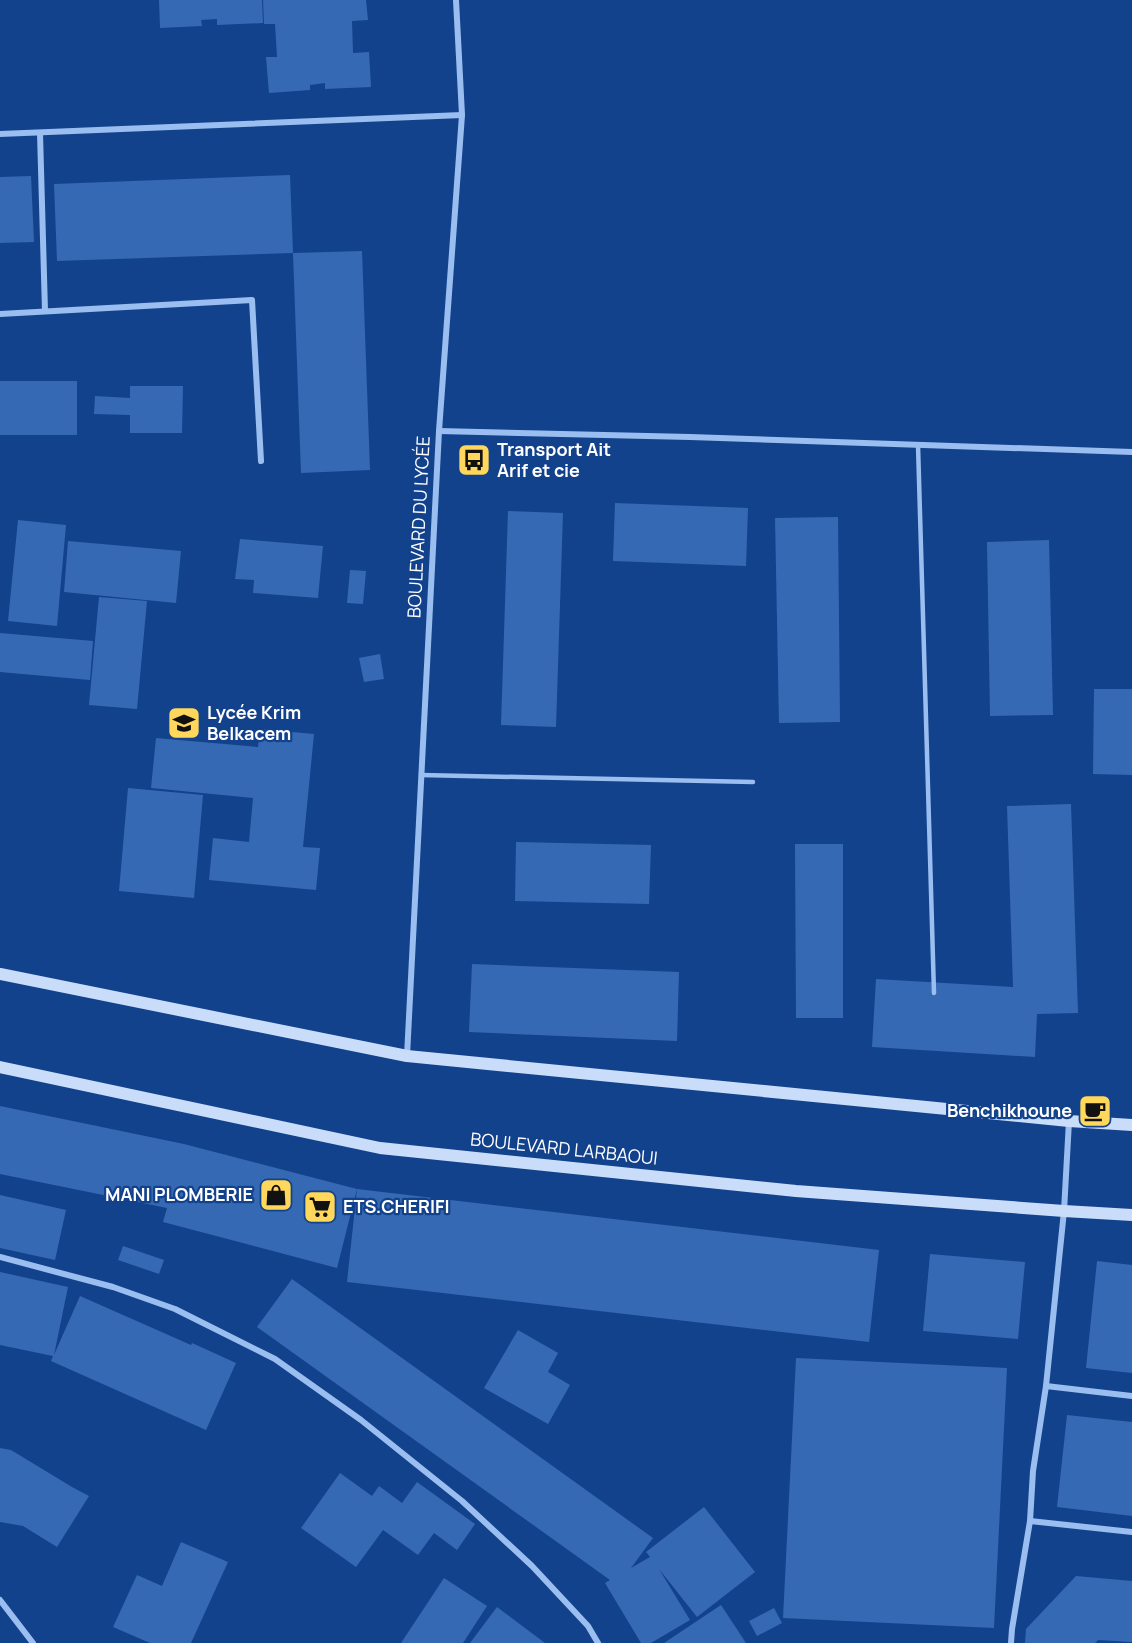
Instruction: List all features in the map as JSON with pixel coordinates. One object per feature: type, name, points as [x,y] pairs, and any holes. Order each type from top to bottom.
[{"type":"main road","points":[[0,974],[406,1056],[1069,1121],[1132,1125]]},
{"type":"main road","name":"BOULEVARD LARBAOUI","points":[[0,1067],[380,1148],[796,1191],[1132,1215]]},
{"type":"street","name":"BOULEVARD DU LYCÉE","points":[[406,1056],[439,431],[462,115],[456,0]]},
{"type":"street","points":[[0,134],[462,115]]},
{"type":"street","points":[[40,133],[45,311]]},
{"type":"street","points":[[0,314],[252,300],[261,461]]},
{"type":"street","points":[[439,431],[1132,452]]},
{"type":"street","points":[[1011,1643],[1030,1521],[1033,1471],[1046,1386],[1064,1211],[1069,1121]]},
{"type":"street","points":[[0,1257],[113,1287],[175,1309],[275,1359],[361,1420],[462,1501],[532,1566],[588,1626],[598,1643]]},
{"type":"street","points":[[1046,1386],[1132,1396]]},
{"type":"street","points":[[1030,1521],[1132,1532]]},
{"type":"street","points":[[0,1600],[33,1643]]},
{"type":"lane","points":[[918,445],[934,993]]},
{"type":"lane","points":[[421,775],[753,782]]},
{"type":"building","points":[[159,0],[262,0],[263,23],[217,25],[217,19],[201,20],[202,26],[160,28]]},
{"type":"building","points":[[263,0],[366,0],[368,20],[352,21],[353,53],[369,52],[371,87],[325,89],[325,83],[310,85],[310,90],[269,93],[266,57],[277,57],[275,24],[264,24]]},
{"type":"building","points":[[290,175],[293,253],[57,261],[54,184]]},
{"type":"building","points":[[31,176],[34,242],[0,243],[0,177]]},
{"type":"building","points":[[362,251],[370,470],[301,473],[293,253]]},
{"type":"building","points":[[0,381],[77,381],[77,435],[0,435]]},
{"type":"building","points":[[130,386],[183,386],[182,433],[130,433],[130,415],[94,414],[95,396],[130,398]]},
{"type":"building","points":[[615,503],[748,508],[746,566],[613,561]]},
{"type":"building","points":[[508,511],[563,513],[556,727],[501,725]]},
{"type":"building","points":[[838,517],[840,722],[779,723],[775,518]]},
{"type":"building","points":[[18,520],[66,525],[57,626],[8,621]]},
{"type":"building","points":[[240,539],[323,546],[318,598],[253,593],[254,580],[235,579]]},
{"type":"building","points":[[1049,540],[1053,715],[990,716],[987,542]]},
{"type":"building","points":[[68,541],[181,551],[176,603],[64,592]]},
{"type":"building","points":[[350,570],[366,571],[363,604],[347,603]]},
{"type":"building","points":[[99,597],[147,601],[137,709],[89,705]]},
{"type":"building","points":[[0,633],[93,641],[90,680],[0,672]]},
{"type":"building","points":[[380,654],[384,679],[364,682],[359,658]]},
{"type":"building","points":[[1094,689],[1132,689],[1132,775],[1093,774]]},
{"type":"building","points":[[260,729],[314,734],[303,847],[320,848],[316,890],[209,880],[213,838],[249,842],[253,798],[151,788],[156,738],[258,747]]},
{"type":"building","points":[[128,788],[203,795],[194,898],[119,891]]},
{"type":"building","points":[[1071,804],[1078,1013],[1037,1014],[1035,1057],[872,1047],[876,979],[1013,987],[1007,806]]},
{"type":"building","points":[[516,842],[651,845],[649,904],[515,901]]},
{"type":"building","points":[[795,844],[843,844],[843,1018],[796,1018]]},
{"type":"building","points":[[472,964],[679,972],[677,1041],[469,1032]]},
{"type":"building","points":[[0,1106],[184,1144],[357,1189],[337,1268],[163,1222],[167,1208],[0,1174]]},
{"type":"building","points":[[357,1189],[879,1250],[869,1342],[347,1282]]},
{"type":"building","points":[[0,1195],[66,1210],[55,1260],[0,1248]]},
{"type":"building","points":[[123,1246],[164,1260],[159,1274],[118,1260]]},
{"type":"building","points":[[930,1254],[1025,1262],[1018,1339],[923,1331]]},
{"type":"building","points":[[1097,1261],[1132,1265],[1132,1373],[1086,1368]]},
{"type":"building","points":[[0,1272],[68,1287],[54,1355],[80,1296],[236,1363],[206,1430],[51,1361],[53,1356],[0,1345]]},
{"type":"building","points":[[292,1279],[653,1538],[631,1568],[650,1557],[646,1552],[704,1507],[755,1572],[697,1617],[659,1569],[690,1620],[651,1643],[641,1643],[605,1583],[610,1580],[257,1327]]},
{"type":"building","points":[[518,1330],[558,1353],[548,1372],[570,1385],[548,1424],[484,1388]]},
{"type":"building","points":[[796,1358],[1007,1368],[994,1628],[783,1618]]},
{"type":"building","points":[[1067,1415],[1132,1422],[1132,1516],[1057,1507]]},
{"type":"building","points":[[0,1448],[11,1450],[89,1496],[57,1547],[23,1526],[0,1522]]},
{"type":"building","points":[[340,1473],[372,1496],[379,1486],[402,1503],[417,1482],[475,1524],[457,1550],[434,1533],[418,1555],[383,1530],[356,1567],[301,1528]]},
{"type":"building","points":[[181,1542],[228,1562],[191,1643],[150,1643],[113,1627],[137,1575],[162,1586]]},
{"type":"building","points":[[1076,1576],[1132,1581],[1132,1642],[1098,1640],[1095,1643],[1025,1643],[1026,1629]]},
{"type":"building","points":[[444,1578],[487,1606],[463,1643],[401,1643]]},
{"type":"building","points":[[721,1605],[746,1643],[664,1643]]},
{"type":"building","points":[[497,1607],[545,1643],[470,1643]]},
{"type":"building","points":[[774,1608],[782,1623],[757,1636],[749,1621]]},
{"type":"place","name":"Transport Ait Arif et cie","points":[[474,460]]},
{"type":"place","name":"Lycée Krim Belkacem","points":[[184,723]]},
{"type":"place","name":"Benchikhoune","points":[[1095,1111]]},
{"type":"place","name":"MANI PLOMBERIE","points":[[276,1195]]},
{"type":"place","name":"ETS.CHERIFI","points":[[320,1207]]}]
